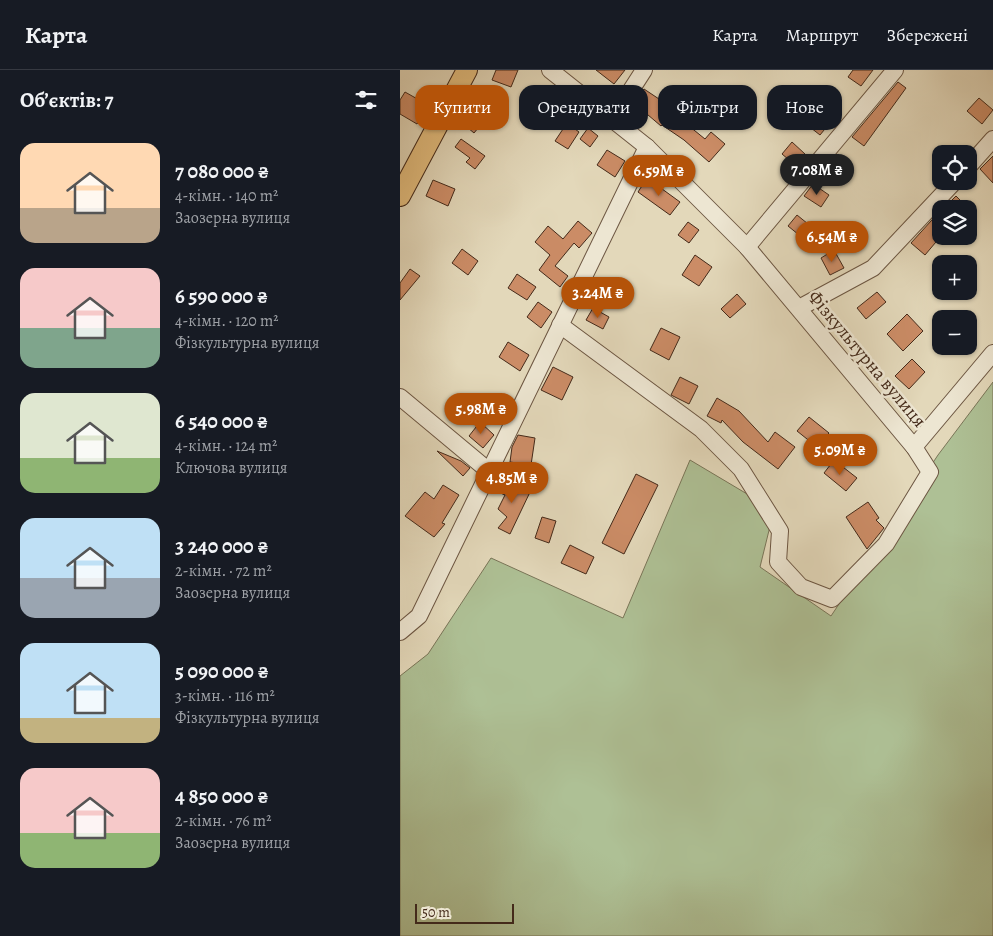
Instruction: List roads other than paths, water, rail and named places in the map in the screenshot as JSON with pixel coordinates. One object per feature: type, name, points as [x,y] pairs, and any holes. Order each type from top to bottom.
[{"type":"main road","points":[[400,196],[467,70]]},
{"type":"street","name":"Фізкультурна вулиця","points":[[550,70],[570,85]]},
{"type":"street","points":[[634,85],[644,70]]},
{"type":"street","points":[[747,247],[895,70]]},
{"type":"street","name":"Фізкультурна вулиця","points":[[560,325],[701,430],[741,469],[780,531],[778,562],[801,587],[832,599],[886,544],[930,472],[914,447],[747,247],[647,147],[627,130]]},
{"type":"street","points":[[977,157],[993,139]]},
{"type":"street","points":[[400,632],[418,616],[490,472],[647,147]]},
{"type":"street","points":[[799,308],[872,268],[946,190]]},
{"type":"street","points":[[914,447],[993,353]]},
{"type":"street","points":[[400,397],[490,472]]}]
